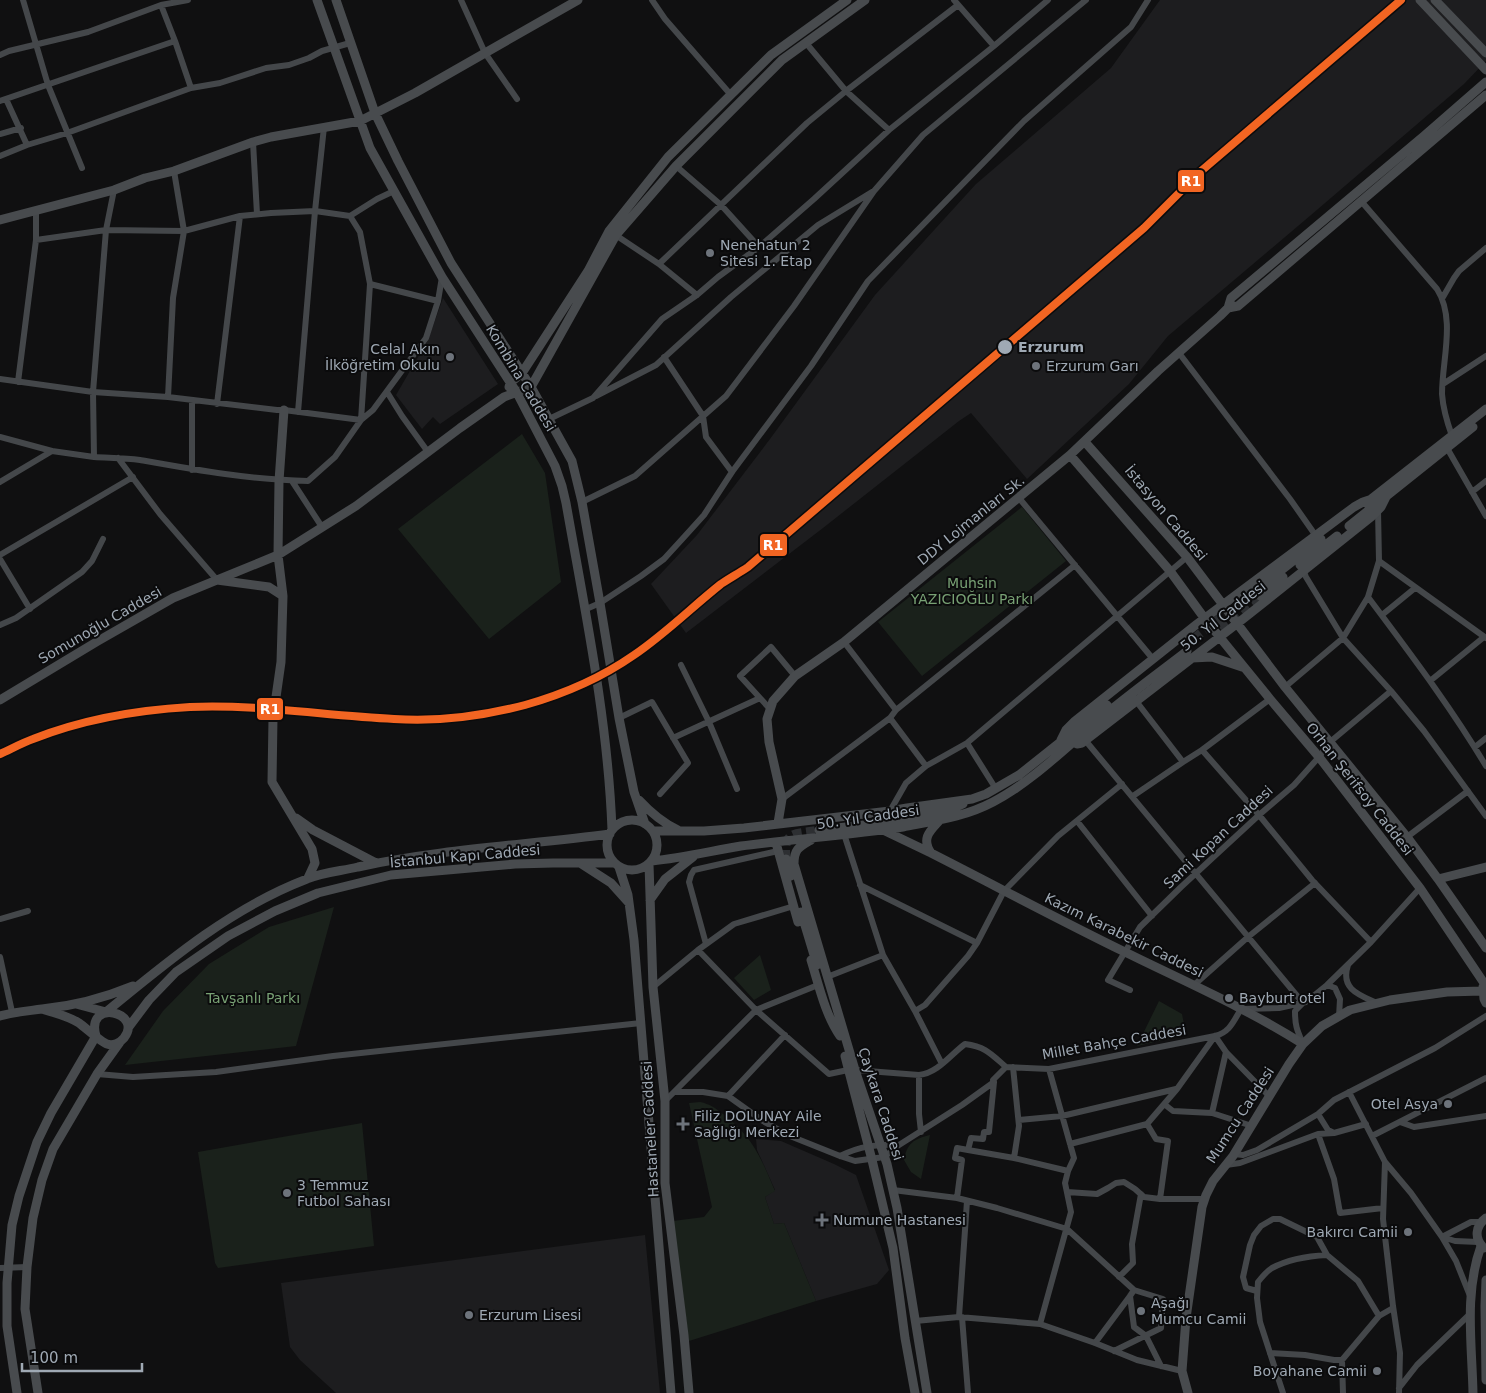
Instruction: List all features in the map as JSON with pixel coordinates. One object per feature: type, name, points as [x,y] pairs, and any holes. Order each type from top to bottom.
[{"type":"main road","name":"Kombina Caddesi","points":[[317,0],[370,148],[442,277],[517,393],[551,458],[562,486],[608,757],[611,832]]},
{"type":"main road","name":"Kombina Caddesi","points":[[336,0],[375,113],[398,161],[451,263],[531,387],[572,461],[582,502],[619,718],[636,797],[645,824]]},
{"type":"main road","points":[[0,220],[114,190],[271,137],[360,121],[415,93],[578,0]]},
{"type":"main road","points":[[504,397],[510,383],[522,373],[612,233],[668,157],[771,55],[847,0]]},
{"type":"main road","points":[[504,397],[531,387],[612,233],[782,60],[865,0]]},
{"type":"main road","points":[[1420,0],[1485,69]]},
{"type":"main road","points":[[1436,0],[1486,53]]},
{"type":"main road","points":[[1486,82],[1231,298],[1228,308],[1238,306],[1486,95]]},
{"type":"main road","name":"DDY Lojmanları Sk.","points":[[770,709],[773,701],[795,676],[844,642],[1070,455],[1228,308]]},
{"type":"main road","name":"Somunoğlu Caddesi","points":[[0,700],[166,603],[278,555],[356,506],[504,397]]},
{"type":"main road","name":"50. Yıl Caddesi","points":[[1486,409],[1369,500],[1258,593],[1486,417]]},
{"type":"main road","points":[[284,410],[279,481],[278,555],[283,596],[281,662],[273,718],[272,782],[312,849],[315,864],[308,878]]},
{"type":"main road","name":"İstasyon Caddesi","points":[[1085,442],[1187,557],[1224,605]]},
{"type":"main road","points":[[1070,455],[1170,571],[1205,619]]},
{"type":"main road","name":"50. Yıl Caddesi","points":[[653,831],[704,831],[744,828],[890,811],[972,799],[996,789],[1063,745],[1187,652],[1219,637],[1237,624],[1378,510],[1387,495]]},
{"type":"main road","name":"50. Yıl Caddesi","points":[[1063,745],[1066,730],[1075,720],[1354,507],[1369,500]]},
{"type":"main road","points":[[217,580],[269,587],[283,596]]},
{"type":"main road","name":"Orhan Şerifsoy Caddesi","points":[[1224,605],[1285,687],[1407,837],[1486,948]]},
{"type":"main road","name":"Orhan Şerifsoy Caddesi","points":[[1205,619],[1319,757],[1420,888],[1484,985],[1484,999],[1486,1003]]},
{"type":"main road","points":[[1187,652],[1212,657],[1246,669]]},
{"type":"main road","name":"50. Yıl Caddesi","points":[[651,862],[740,846],[777,847],[817,834],[844,834],[883,830],[964,814],[1006,795],[1063,745],[1082,743],[1136,701],[1187,652]]},
{"type":"main road","points":[[770,709],[767,718],[769,742],[782,799],[778,823]]},
{"type":"main road","points":[[636,797],[653,814],[681,831]]},
{"type":"main road","points":[[817,834],[891,822],[954,808],[972,799]]},
{"type":"main road","points":[[292,815],[313,830],[376,863]]},
{"type":"main road","points":[[634,820],[645,824],[653,831],[657,843],[657,849],[651,862],[633,871],[616,865],[610,858],[607,846],[611,832],[618,825],[628,821],[634,820]]},
{"type":"main road","points":[[931,853],[927,846],[928,835],[940,820]]},
{"type":"main road","name":"Kazım Karabekir Caddesi","points":[[883,830],[1194,985],[1286,1033],[1303,1044]]},
{"type":"main road","points":[[17,1393],[7,1326],[4,1268],[12,1225],[19,1196],[38,1142],[51,1113],[96,1036],[95,1025],[97,1019],[164,964],[217,926],[260,900],[308,878],[419,856],[560,840],[611,832]]},
{"type":"main road","name":"Çaykara Caddesi","points":[[817,834],[796,850],[794,864],[834,996],[852,1070],[893,1248],[905,1338],[916,1393]]},
{"type":"main road","points":[[777,847],[818,985],[833,1026],[840,1036]]},
{"type":"main road","points":[[650,900],[665,879],[696,855]]},
{"type":"main road","name":"Çaykara Caddesi","points":[[786,859],[840,1036],[880,1144],[893,1190],[927,1393]]},
{"type":"main road","name":"İstanbul Kapı Caddesi","points":[[128,1028],[149,1000],[176,972],[228,936],[275,911],[318,893],[391,875],[553,862],[616,865]]},
{"type":"main road","name":"Hastaneler Caddesi","points":[[651,862],[650,900],[653,987],[665,1102],[665,1184],[684,1335],[689,1393]]},
{"type":"main road","points":[[580,863],[611,884],[629,903]]},
{"type":"main road","name":"Hastaneler Caddesi","points":[[616,865],[624,879],[629,903],[641,1023],[671,1393]]},
{"type":"main road","points":[[1438,879],[1486,867]]},
{"type":"main road","points":[[0,1016],[12,1012],[76,1004],[109,996],[141,983]]},
{"type":"main road","name":"Mumcu Caddesi","points":[[1188,1393],[1182,1370],[1186,1318],[1204,1199],[1213,1181],[1234,1154],[1303,1044],[1322,1026],[1350,1010],[1390,1000],[1484,985]]},
{"type":"main road","points":[[38,1393],[25,1309],[32,1218],[53,1149],[97,1074],[127,1034],[128,1028],[121,1015],[76,1004]]},
{"type":"main road","points":[[42,1009],[76,1021],[105,1043],[110,1045],[121,1042]]},
{"type":"main road","points":[[1473,1393],[1470,1297],[1476,1260],[1482,1246],[1477,1231],[1484,1220]]},
{"type":"main road","points":[[1486,1280],[1486,1380]]},
{"type":"street","points":[[23,0],[48,85],[82,168]]},
{"type":"street","points":[[0,55],[9,51],[88,32],[161,5],[188,0]]},
{"type":"street","points":[[461,0],[485,53],[517,99]]},
{"type":"street","points":[[652,0],[665,19],[730,95]]},
{"type":"street","points":[[593,398],[662,319],[759,247],[888,130],[994,46],[1048,0]]},
{"type":"street","points":[[582,502],[635,476],[726,396],[794,306],[874,191],[923,135],[1086,0]]},
{"type":"street","points":[[584,610],[600,603],[664,559],[704,516],[732,472],[811,366],[868,282],[1024,121],[1131,27],[1148,0]]},
{"type":"street","points":[[659,264],[807,123],[956,2],[994,46]]},
{"type":"street","points":[[161,5],[191,88]]},
{"type":"street","points":[[27,145],[21,128],[3,100],[175,41]]},
{"type":"street","points":[[0,156],[191,88],[220,83],[266,68],[289,65],[322,51],[350,43]]},
{"type":"street","points":[[806,43],[846,91],[888,130]]},
{"type":"street","points":[[298,412],[324,127]]},
{"type":"street","points":[[0,134],[21,128]]},
{"type":"street","points":[[253,142],[257,214]]},
{"type":"street","points":[[676,166],[721,205],[759,247]]},
{"type":"street","points":[[168,398],[173,298],[184,231],[174,171]]},
{"type":"street","points":[[94,457],[93,392],[106,230],[114,190]]},
{"type":"street","points":[[36,240],[106,230],[184,231],[240,216],[257,214],[315,210],[350,216],[394,191]]},
{"type":"street","points":[[549,419],[656,364],[731,297],[818,225],[874,191]]},
{"type":"street","points":[[1361,201],[1443,298],[1447,322],[1443,384],[1444,410],[1446,422],[1452,436]]},
{"type":"street","points":[[18,382],[36,240],[36,212]]},
{"type":"street","points":[[217,404],[240,216]]},
{"type":"street","points":[[350,216],[360,232],[370,284],[361,420]]},
{"type":"street","points":[[612,233],[659,264],[697,294]]},
{"type":"street","points":[[1443,298],[1459,271],[1486,248]]},
{"type":"street","points":[[0,437],[52,451],[94,457],[118,458],[279,481],[308,481],[335,457],[361,420],[373,410],[387,392],[426,338],[438,301],[442,277]]},
{"type":"street","points":[[370,284],[438,301]]},
{"type":"street","points":[[1180,353],[1290,498],[1316,536]]},
{"type":"street","points":[[1443,384],[1486,356]]},
{"type":"street","points":[[664,358],[703,416],[706,437],[732,472]]},
{"type":"street","points":[[0,380],[93,392],[284,410],[361,420]]},
{"type":"street","points":[[387,392],[428,452]]},
{"type":"street","points":[[192,401],[192,470]]},
{"type":"street","points":[[1447,448],[1486,516]]},
{"type":"street","points":[[0,482],[52,451]]},
{"type":"street","points":[[118,458],[160,514],[217,580]]},
{"type":"street","points":[[0,555],[132,477]]},
{"type":"street","points":[[292,481],[322,527]]},
{"type":"street","points":[[1472,492],[1486,481]]},
{"type":"street","points":[[1019,498],[1153,659]]},
{"type":"street","points":[[1285,687],[1343,638],[1368,597],[1379,561],[1378,510]]},
{"type":"street","points":[[0,625],[30,609],[82,572],[92,562],[103,539]]},
{"type":"street","points":[[890,811],[906,783],[926,766],[967,743],[1187,557]]},
{"type":"street","points":[[0,559],[30,609]]},
{"type":"street","points":[[1379,561],[1485,638],[1430,681]]},
{"type":"street","points":[[782,799],[890,718],[896,710],[1075,565]]},
{"type":"street","points":[[1303,570],[1343,638],[1424,731],[1486,816]]},
{"type":"street","points":[[1382,615],[1416,588]]},
{"type":"street","points":[[1368,597],[1430,681],[1486,766]]},
{"type":"street","points":[[844,642],[896,710]]},
{"type":"street","points":[[770,709],[740,676],[771,647],[795,676]]},
{"type":"street","points":[[681,665],[709,722],[737,789]]},
{"type":"street","name":"Sami Kopan Caddesi","points":[[1130,990],[1108,980],[1140,927],[1259,814],[1294,785],[1330,742],[1391,691]]},
{"type":"street","points":[[673,738],[760,698]]},
{"type":"street","points":[[1133,796],[1202,750],[1270,699]]},
{"type":"street","points":[[1136,701],[1183,762]]},
{"type":"street","points":[[619,718],[652,702],[688,763],[660,794]]},
{"type":"street","points":[[890,718],[926,766]]},
{"type":"street","points":[[1475,747],[1486,738]]},
{"type":"street","points":[[1085,740],[1303,1003]]},
{"type":"street","points":[[967,743],[996,789]]},
{"type":"street","points":[[1202,750],[1259,814],[1315,883],[1371,942]]},
{"type":"street","points":[[915,1011],[925,1005],[954,973],[977,943],[1004,891],[1058,836],[1122,784]]},
{"type":"street","points":[[1407,837],[1468,790]]},
{"type":"street","points":[[1077,821],[1152,916]]},
{"type":"street","points":[[844,834],[883,955],[942,1064]]},
{"type":"street","points":[[706,944],[689,882],[689,878],[694,870],[777,847]]},
{"type":"street","points":[[1194,985],[1248,937],[1315,883]]},
{"type":"street","points":[[860,885],[977,943]]},
{"type":"street","points":[[1241,1009],[1287,1007],[1306,1002],[1327,985],[1371,942],[1420,888]]},
{"type":"street","points":[[653,987],[698,950],[734,924],[794,906]]},
{"type":"street","points":[[0,919],[28,911]]},
{"type":"street","points":[[698,950],[756,1010],[829,1074],[852,1070],[926,1074],[942,1064],[964,1044],[984,1049],[1006,1067],[993,1080],[989,1132],[984,1132],[983,1139],[971,1138],[968,1150]]},
{"type":"street","points":[[827,977],[883,955]]},
{"type":"street","points":[[0,957],[12,1012]]},
{"type":"street","points":[[1348,964],[1346,977],[1350,988],[1357,994],[1377,1003]]},
{"type":"street","points":[[665,1102],[756,1010],[818,985]]},
{"type":"street","points":[[1327,985],[1334,988],[1340,999],[1339,1017]]},
{"type":"street","points":[[1303,1003],[1295,1011],[1296,1028],[1303,1044]]},
{"type":"street","name":"Millet Bahçe Caddesi","points":[[1006,1067],[1048,1069],[1224,1034],[1233,1024],[1241,1009]]},
{"type":"street","points":[[1234,1154],[1243,1154],[1257,1150],[1318,1114],[1334,1100],[1435,1048],[1486,1016]]},
{"type":"street","points":[[97,1074],[133,1078],[216,1072],[333,1056],[641,1023]]},
{"type":"street","points":[[728,1096],[785,1035]]},
{"type":"street","points":[[1070,1144],[1147,1124],[1177,1089],[1214,1036],[1226,1052],[1269,1096]]},
{"type":"street","points":[[1212,1112],[1226,1052]]},
{"type":"street","points":[[1014,1068],[1019,1120],[1014,1158]]},
{"type":"street","points":[[1040,1324],[1071,1212],[1065,1183],[1074,1158],[1048,1069]]},
{"type":"street","points":[[919,1075],[921,1132]]},
{"type":"street","points":[[1372,1136],[1486,1078]]},
{"type":"street","points":[[675,1092],[703,1092],[728,1096],[790,1136],[855,1161],[884,1157],[899,1145],[962,1106],[994,1082]]},
{"type":"street","points":[[1019,1120],[1062,1116],[1177,1089]]},
{"type":"street","points":[[1349,1092],[1385,1162],[1411,1193],[1442,1237],[1456,1261],[1470,1297]]},
{"type":"street","points":[[1164,1104],[1173,1110],[1212,1112],[1252,1126]]},
{"type":"street","points":[[1318,1114],[1328,1130],[1334,1133]]},
{"type":"street","points":[[1400,1122],[1414,1127],[1486,1116]]},
{"type":"street","points":[[1147,1124],[1156,1139],[1168,1141],[1160,1199]]},
{"type":"street","points":[[1226,1164],[1240,1163],[1318,1134],[1334,1133],[1366,1124]]},
{"type":"street","points":[[1318,1134],[1334,1179],[1340,1213],[1383,1208]]},
{"type":"street","points":[[840,1156],[868,1146],[880,1144],[899,1145]]},
{"type":"street","points":[[957,1198],[962,1160],[954,1158],[956,1148],[1014,1158],[1068,1171]]},
{"type":"street","points":[[1385,1162],[1383,1208],[1393,1308],[1400,1353],[1399,1391]]},
{"type":"street","points":[[1067,1192],[1096,1194],[1116,1183],[1124,1182],[1144,1197],[1204,1199]]},
{"type":"street","points":[[893,1190],[957,1198],[1067,1229],[1119,1277],[1132,1293],[1134,1327],[1146,1336],[1161,1366]]},
{"type":"street","points":[[1119,1277],[1133,1263],[1132,1244],[1141,1194]]},
{"type":"street","points":[[967,1201],[961,1317],[968,1393]]},
{"type":"street","points":[[1257,1291],[1246,1288],[1244,1285],[1243,1277],[1250,1246],[1254,1235],[1261,1226],[1273,1219],[1280,1218],[1317,1237],[1327,1255],[1358,1281],[1379,1316]]},
{"type":"street","points":[[1442,1237],[1471,1222],[1484,1220]]},
{"type":"street","points":[[1442,1237],[1482,1246]]},
{"type":"street","points":[[1283,1393],[1260,1322],[1258,1282],[1271,1268],[1291,1261],[1327,1255]]},
{"type":"street","points":[[4,1268],[27,1267]]},
{"type":"street","points":[[1114,1351],[1161,1328],[1163,1299],[1132,1293]]},
{"type":"street","points":[[1095,1343],[1132,1293]]},
{"type":"street","points":[[1343,1393],[1342,1360],[1379,1316],[1393,1308]]},
{"type":"street","points":[[1399,1391],[1417,1365],[1471,1313]]},
{"type":"street","points":[[915,1321],[961,1317],[1040,1324],[1137,1360],[1182,1370]]},
{"type":"street","points":[[1270,1353],[1342,1360]]},
{"type":"shaded area","points":[[1160,0],[1486,0],[1486,61],[1464,84],[1168,336],[1129,384],[1027,479],[971,413],[686,633],[651,584],[697,535],[875,295],[976,184],[1111,68]]},
{"type":"shaded area","name":"Celal Akın İlköğretim Okulu","points":[[443,298],[498,384],[440,424],[433,417],[422,429],[396,395],[428,340]]},
{"type":"shaded area","name":"Numune Hastanesi","points":[[756,1139],[781,1141],[856,1175],[889,1270],[877,1284],[816,1301],[784,1223],[774,1224],[765,1197],[775,1190],[757,1150]]},
{"type":"shaded area","name":"Erzurum Lisesi","points":[[645,1235],[660,1393],[336,1393],[300,1360],[290,1347],[281,1283]]},
{"type":"green space","points":[[522,434],[545,473],[561,582],[489,639],[398,529]]},
{"type":"green space","name":"Muhsin YAZICIOĞLU Parkı","points":[[1022,507],[1066,561],[922,676],[878,622]]},
{"type":"green space","name":"Tavşanlı Parkı","points":[[334,907],[296,1046],[125,1065],[163,1011],[209,964],[269,927]]},
{"type":"green space","points":[[760,955],[771,990],[754,1000],[734,978]]},
{"type":"green space","points":[[1159,1001],[1182,1014],[1186,1035],[1137,1046]]},
{"type":"green space","points":[[700,1102],[715,1108],[723,1114],[742,1131],[755,1149],[775,1191],[765,1197],[774,1224],[784,1223],[816,1301],[689,1341],[673,1221],[704,1217],[712,1207],[689,1103]]},
{"type":"green space","points":[[362,1123],[374,1246],[218,1268],[215,1263],[198,1152]]},
{"type":"green space","points":[[930,1135],[921,1179],[911,1172],[904,1160],[907,1149],[912,1143]]},
{"type":"tunnel","points":[[1183,647],[1256,590]]},
{"type":"tunnel","points":[[1219,627],[1260,596]]},
{"type":"tunnel","points":[[786,859],[787,843],[792,835],[819,830]]},
{"type":"transit line","name":"R1","points":[[0,754],[70,726],[130,713],[170,708],[241,707],[411,720],[477,715],[540,701],[609,671],[645,647],[721,584],[748,567],[1144,228],[1200,172],[1401,0]]},
{"type":"place","name":"Nenehatun 2 Sitesi 1. Etap","points":[[710,253]]},
{"type":"place","name":"Erzurum","points":[[1005,347]]},
{"type":"place","name":"Celal Akın İlköğretim Okulu","points":[[450,357]]},
{"type":"place","name":"Erzurum Garı","points":[[1036,366]]},
{"type":"place","name":"Bayburt otel","points":[[1229,998]]},
{"type":"place","name":"Otel Asya","points":[[1448,1104]]},
{"type":"place","name":"Filiz DOLUNAY Aile Sağlığı Merkezi","points":[[683,1124]]},
{"type":"place","name":"3 Temmuz Futbol Sahası","points":[[287,1193]]},
{"type":"place","name":"Numune Hastanesi","points":[[822,1220]]},
{"type":"place","name":"Bakırcı Camii","points":[[1408,1232]]},
{"type":"place","name":"Aşağı Mumcu Camii","points":[[1141,1311]]},
{"type":"place","name":"Erzurum Lisesi","points":[[469,1315]]},
{"type":"place","name":"Boyahane Camii","points":[[1377,1371]]}]
